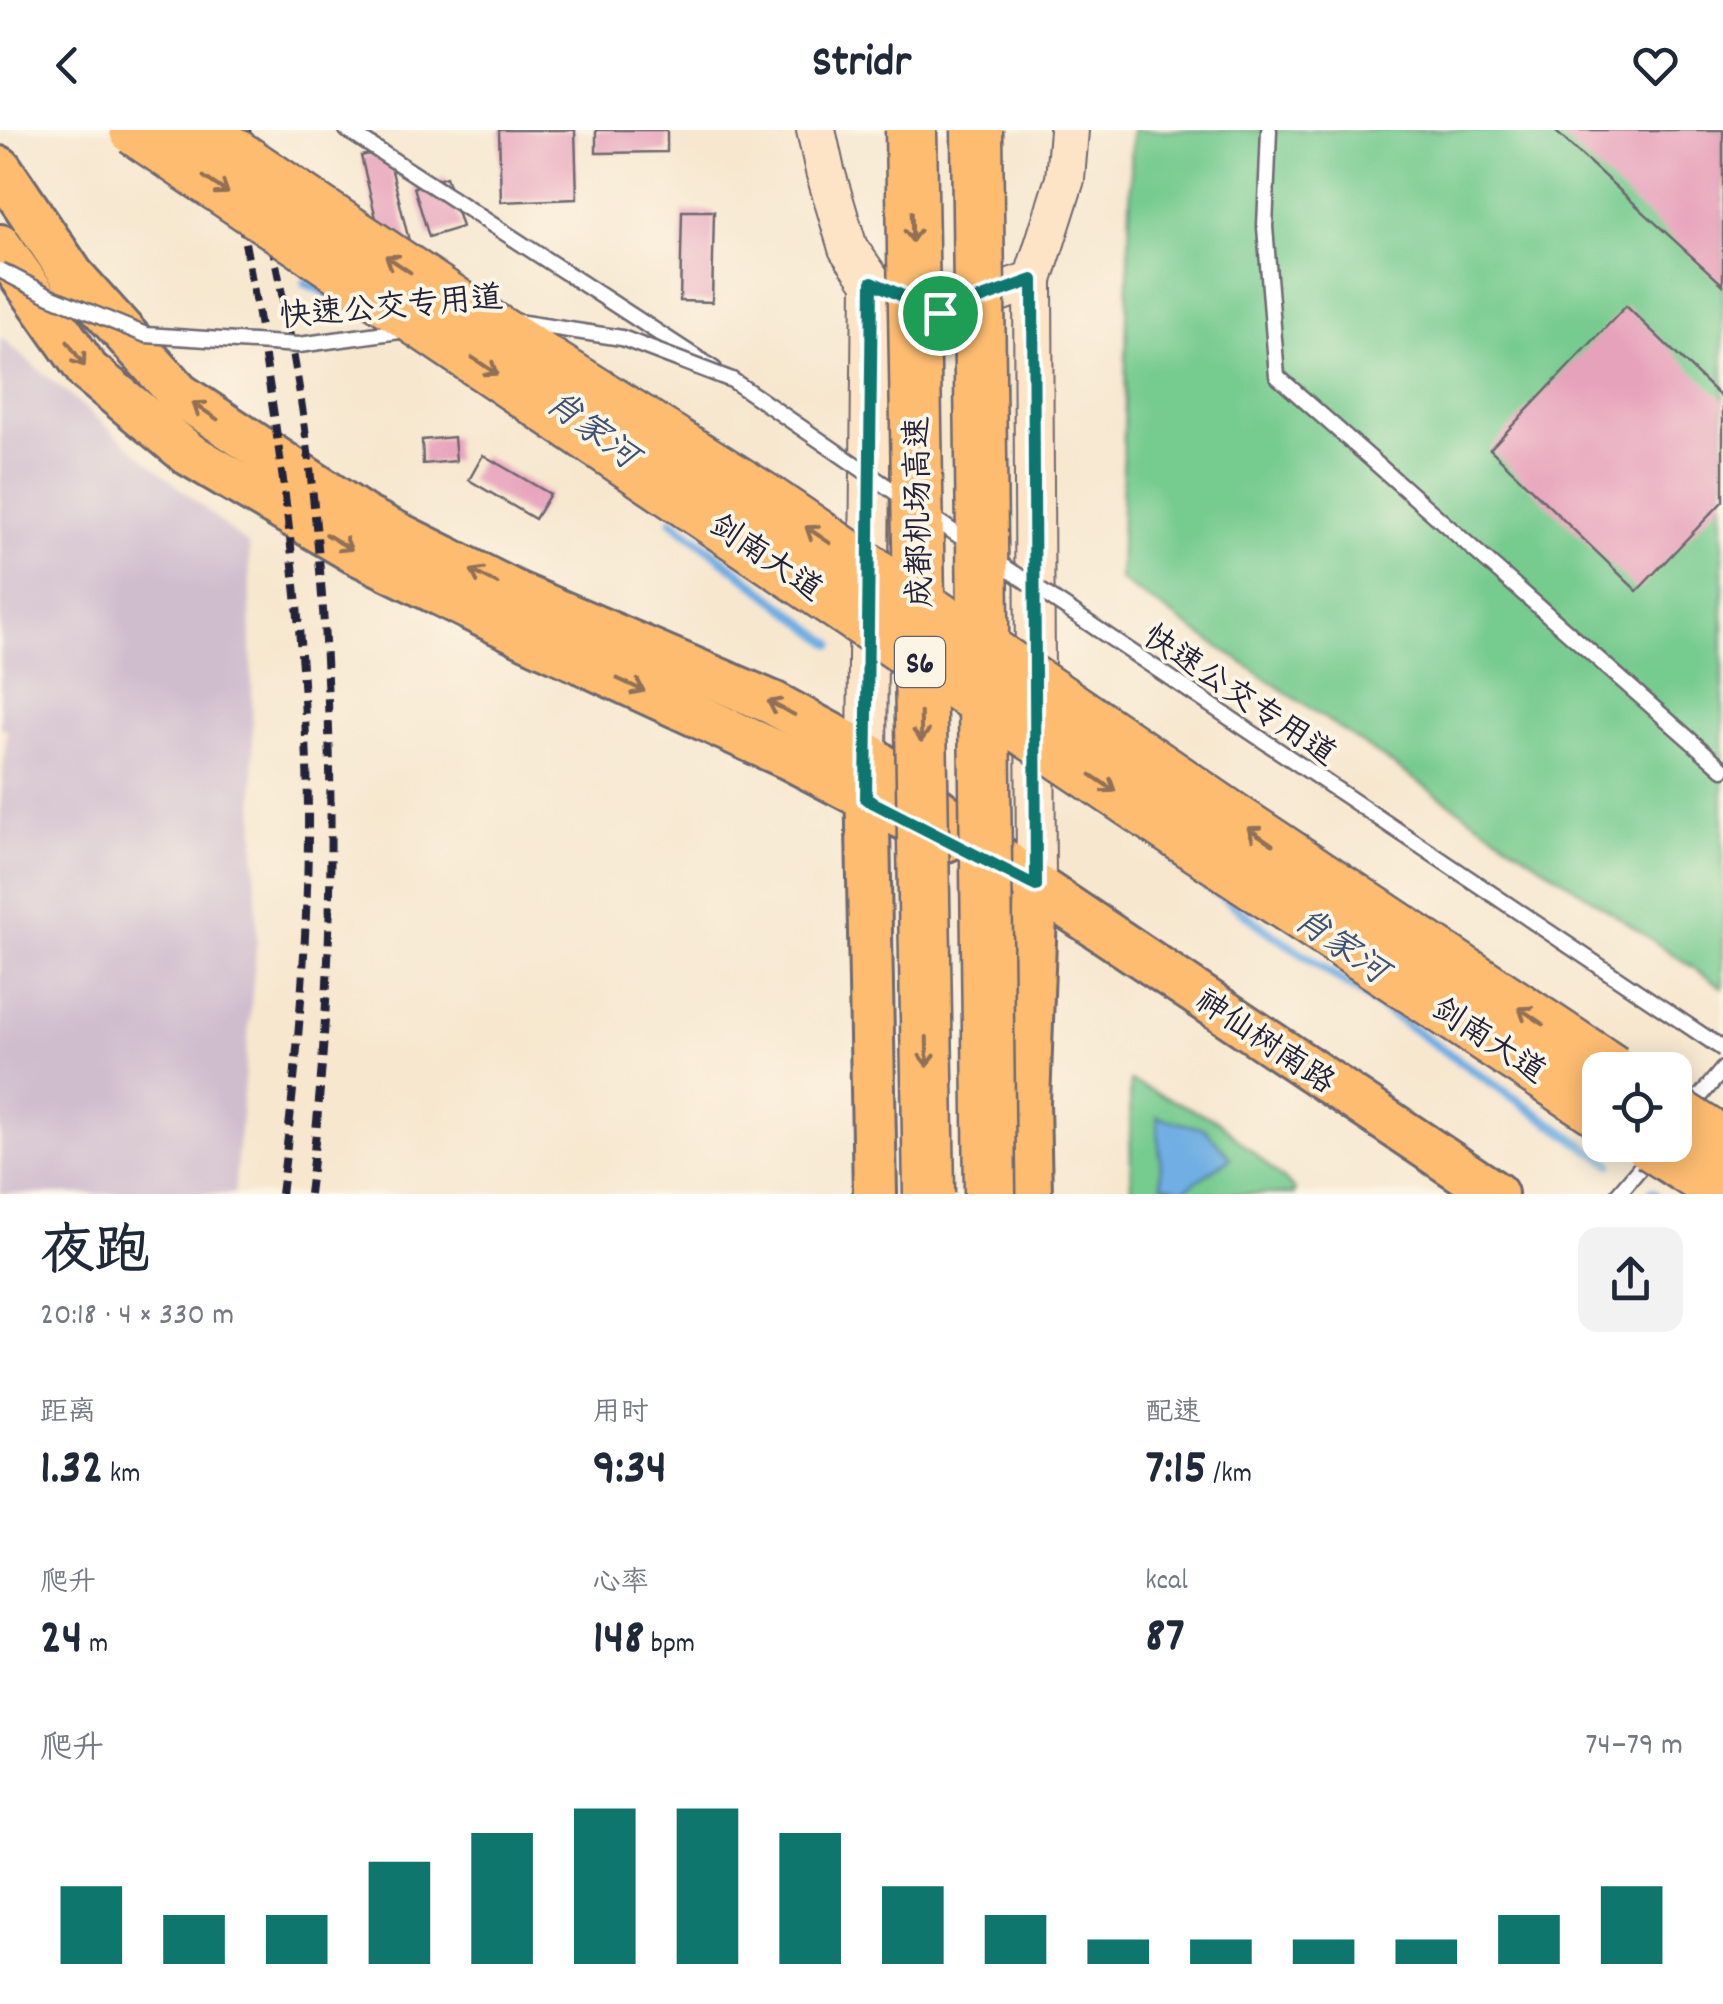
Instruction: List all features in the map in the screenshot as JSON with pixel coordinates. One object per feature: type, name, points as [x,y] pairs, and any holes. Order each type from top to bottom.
[{"type":"highway","name":"剑南大道","points":[[135,130],[1170,828],[1582,1100]]},
{"type":"highway","name":"剑南大道","points":[[199,130],[492,327],[768,501],[1585,1052]]},
{"type":"highway","name":"成都机场高速","points":[[910,130],[930,1194]]},
{"type":"highway","name":"成都机场高速","points":[[977,130],[990,1194]]},
{"type":"highway","points":[[1692,1132],[1721,1166]]},
{"type":"highway","points":[[1692,1157],[1721,1166]]},
{"type":"main road","points":[[816,130],[848,248],[872,282],[940,313],[1033,280]]},
{"type":"main road","points":[[1030,1194],[1028,1103],[1036,886],[1033,280],[1066,179],[1069,130]]},
{"type":"main road","points":[[0,168],[72,275],[180,394],[364,516],[516,593],[773,703],[867,754],[1036,886]]},
{"type":"main road","points":[[0,246],[88,371],[189,454],[355,552],[529,638],[790,758],[1036,886]]},
{"type":"main road","points":[[872,282],[866,799],[875,1194]]},
{"type":"main road","name":"神仙树南路","points":[[1036,886],[1496,1194]]},
{"type":"lane","name":"快速公交专用道","points":[[346,130],[732,380],[1176,685],[1723,1049]]},
{"type":"lane","points":[[1269,130],[1265,227],[1276,376],[1723,770]]},
{"type":"lane","name":"快速公交专用道","points":[[0,270],[50,296],[146,336],[299,345],[496,318],[622,338],[732,380]]},
{"type":"lane","points":[[1692,1106],[1723,1070]]},
{"type":"lane","points":[[1618,1194],[1645,1162]]},
{"type":"shaded area","points":[[0,337],[249,546],[257,938],[234,1194],[0,1194],[0,811],[7,729],[0,727]]},
{"type":"green space","points":[[1132,130],[1723,130],[1723,988],[1120,580]]},
{"type":"green space","points":[[1130,1081],[1218,1121],[1295,1190],[1294,1194],[1131,1194]]},
{"type":"water","points":[[1157,1117],[1205,1129],[1231,1158],[1182,1191],[1162,1185]]},
{"type":"building","points":[[499,130],[575,130],[577,199],[501,202]]},
{"type":"building","points":[[596,130],[667,130],[667,152],[596,153]]},
{"type":"building","points":[[1554,130],[1723,130],[1723,285]]},
{"type":"building","points":[[387,150],[409,241],[383,247],[361,156]]},
{"type":"building","points":[[446,177],[462,227],[429,237],[414,187]]},
{"type":"building","points":[[682,211],[714,211],[712,302],[680,301]]},
{"type":"building","points":[[1626,306],[1723,399],[1723,501],[1637,591],[1490,449]]},
{"type":"building","points":[[454,437],[456,461],[423,464],[422,440]]},
{"type":"building","points":[[483,455],[550,494],[535,519],[469,480]]},
{"type":"waterway","name":"肖家河","points":[[305,283],[346,301]]},
{"type":"waterway","name":"肖家河","points":[[672,521],[832,644]]},
{"type":"waterway","name":"肖家河","points":[[1173,855],[1177,863],[1264,928],[1611,1164]]},
{"type":"railway","points":[[223,130],[255,297],[281,467],[305,723],[308,855],[304,952],[281,1194]]},
{"type":"railway","points":[[247,130],[304,421],[323,611],[330,906],[319,1100],[309,1194]]},
{"type":"route","points":[[1033,280],[1036,886],[866,799],[872,282],[940,313],[1033,280]]}]
